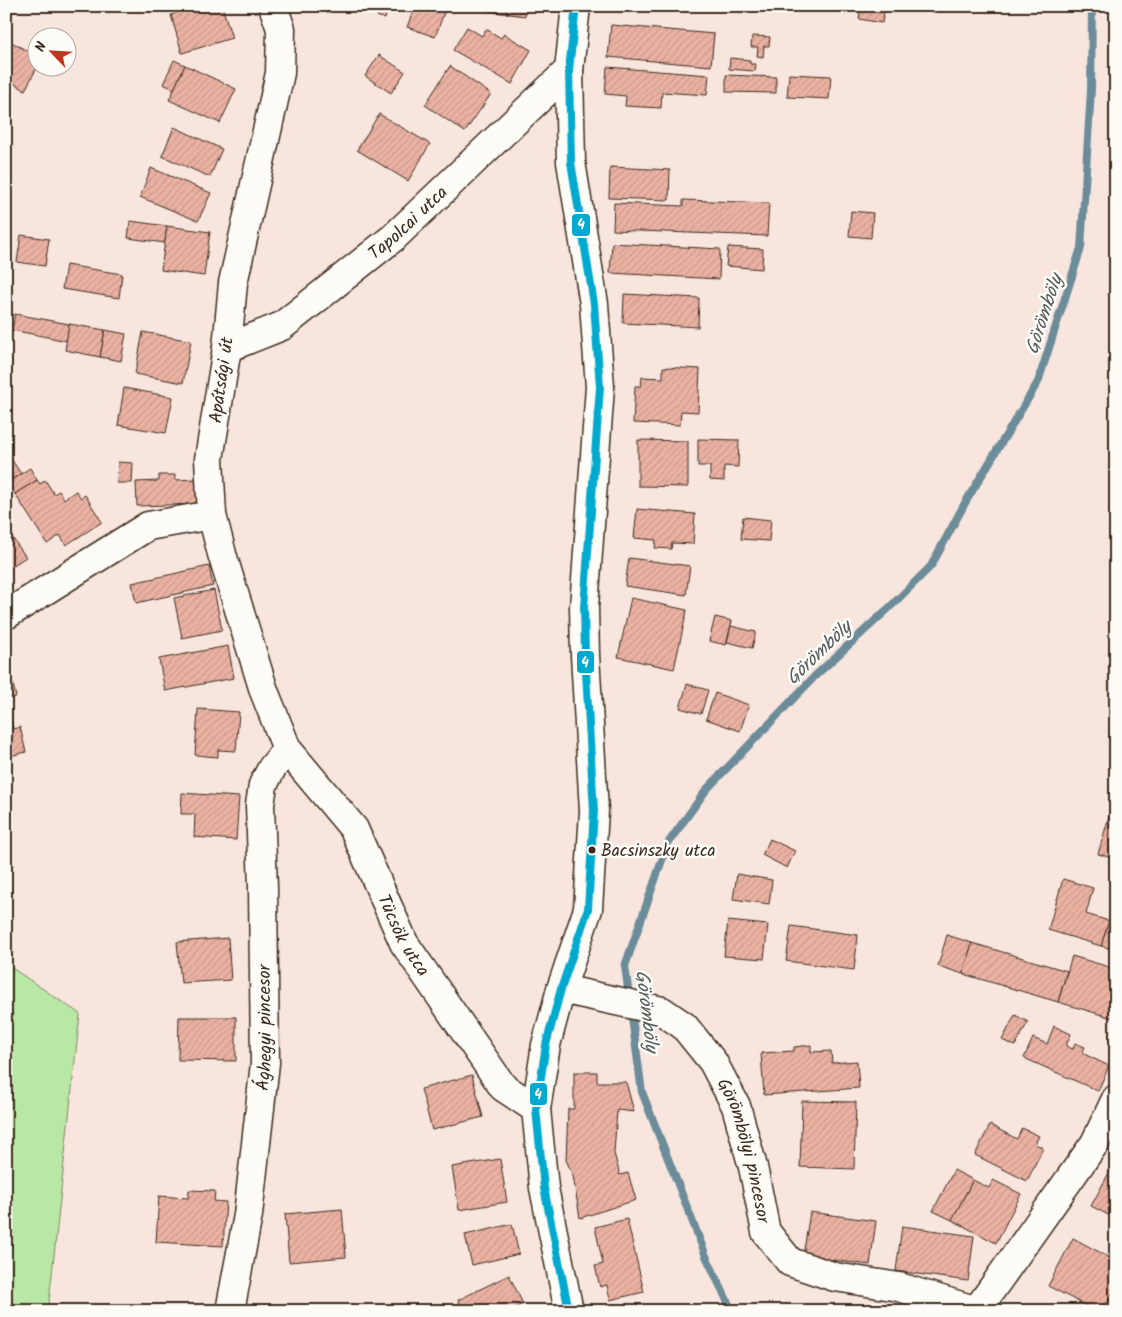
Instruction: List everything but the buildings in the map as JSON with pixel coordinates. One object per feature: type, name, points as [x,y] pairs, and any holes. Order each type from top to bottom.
[{"type":"street","name":"Apátsági út","points":[[273,6],[280,29],[280,73],[233,283],[227,348],[209,459],[212,515],[222,554],[264,691],[286,749]]},
{"type":"street","points":[[569,1311],[544,1188],[536,1109],[546,1045],[561,988],[588,909],[594,811],[584,654],[584,607],[600,387],[594,304],[571,162],[569,70],[576,6]]},
{"type":"street","name":"Tapolcai utca","points":[[227,348],[282,326],[394,237],[569,70]]},
{"type":"street","points":[[6,615],[148,526],[212,515]]},
{"type":"street","name":"Tücsök utca","points":[[286,749],[354,829],[404,943],[503,1087],[536,1109]]},
{"type":"street","name":"Ághegyi pincesor","points":[[230,1311],[248,1215],[265,1063],[260,805],[263,785],[272,768],[286,749]]},
{"type":"street","name":"Görömbölyi pincesor","points":[[561,988],[662,1011],[684,1026],[713,1062],[736,1106],[753,1167],[766,1232],[790,1262],[835,1277],[898,1287],[977,1310]]},
{"type":"street","points":[[977,1310],[1095,1143],[1116,1100]]},
{"type":"green space","points":[[6,964],[80,1014],[48,1311],[6,1311]]},
{"type":"waterway","name":"Görömböly","points":[[732,1311],[706,1256],[642,1092],[625,966],[668,843],[707,789],[816,675],[889,608],[931,566],[965,503],[1038,382],[1081,248],[1091,90],[1092,6]]},
{"type":"transit line","name":"4","points":[[569,1311],[544,1188],[536,1109],[546,1045],[561,989],[588,909],[594,811],[584,607],[600,387],[594,304],[571,162],[569,70],[576,6]]},
{"type":"place","name":"Bacsinszky utca","points":[[592,850]]}]
